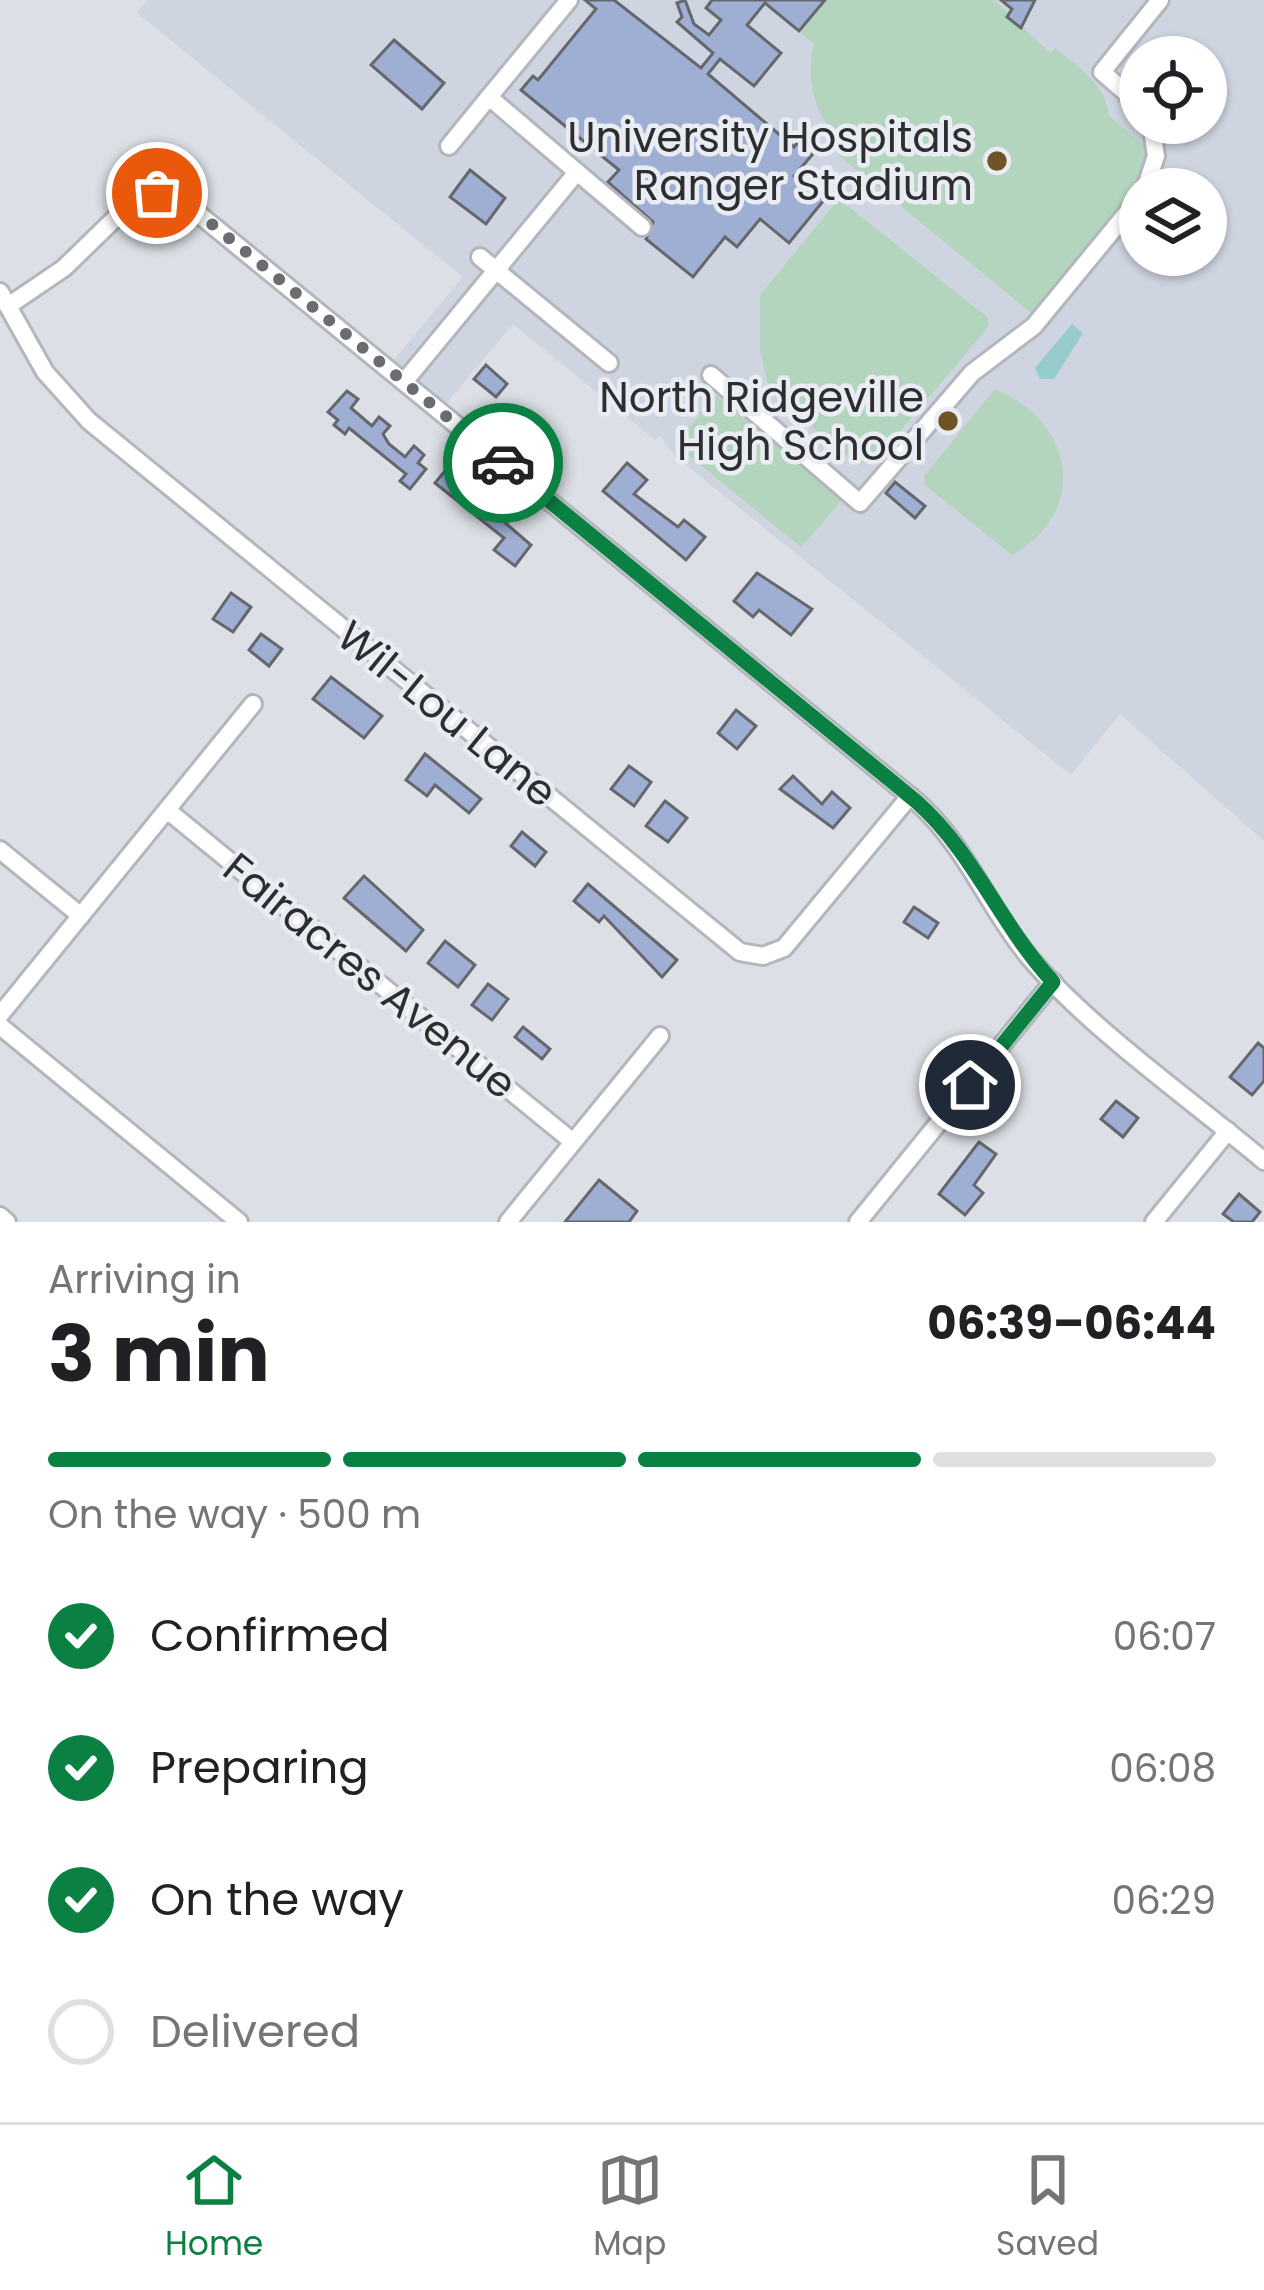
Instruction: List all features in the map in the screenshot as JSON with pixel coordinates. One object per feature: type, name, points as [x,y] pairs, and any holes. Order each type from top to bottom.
[{"type":"street","points":[[449,146],[569,0]]},
{"type":"street","points":[[1131,36],[1160,0]]},
{"type":"street","points":[[1119,51],[1102,72],[1119,87]]},
{"type":"street","points":[[489,98],[642,226]]},
{"type":"street","points":[[404,382],[577,172]]},
{"type":"street","points":[[4,299],[64,268],[135,199],[168,194],[910,796],[966,855],[1015,938],[1053,982],[1264,1161]]},
{"type":"street","points":[[711,375],[860,503],[972,373],[1034,326],[1119,223]]},
{"type":"street","points":[[480,257],[609,363]]},
{"type":"street","name":"Wil-Lou Lane","points":[[4,299],[45,372],[89,421],[740,952],[763,956],[784,948],[910,796]]},
{"type":"street","points":[[0,1015],[253,704]]},
{"type":"street","name":"Fairacres Avenue","points":[[167,810],[573,1142]]},
{"type":"street","points":[[0,850],[81,916]]},
{"type":"street","points":[[858,1222],[1053,982]]},
{"type":"street","points":[[0,1026],[239,1222]]},
{"type":"street","points":[[508,1222],[659,1036]]},
{"type":"street","points":[[1154,1222],[1228,1131]]},
{"type":"shaded area","name":"North Ridgeville High School","points":[[148,0],[1264,0],[1264,841],[1120,714],[1071,775],[676,457],[660,436],[655,440],[513,324],[444,406],[391,363],[463,277],[137,13]]},
{"type":"green space","name":"University Hospitals Ranger Stadium","points":[[825,0],[994,0],[1050,53],[1055,48],[1090,77],[1109,116],[1119,124],[1119,144],[1143,144],[1150,150],[1144,168],[1119,168],[1119,212],[1035,316],[838,155],[846,145],[820,112],[812,86],[814,44],[799,31]]},
{"type":"green space","points":[[839,199],[987,317],[989,326],[887,447],[859,465],[770,393],[760,350],[760,295]]},
{"type":"green space","points":[[995,389],[1042,422],[1062,467],[1062,491],[1054,515],[1012,555],[925,485],[924,476]]},
{"type":"green space","points":[[715,395],[840,497],[840,503],[801,547],[676,445]]},
{"type":"water","points":[[1072,324],[1083,333],[1054,379],[1040,379],[1035,368]]},
{"type":"building","points":[[585,0],[614,0],[701,68],[713,53],[677,22],[682,17],[677,3],[685,0],[694,24],[709,35],[721,20],[706,8],[712,0],[825,0],[799,31],[765,3],[747,25],[781,53],[754,86],[720,59],[708,74],[794,147],[797,143],[812,155],[794,176],[824,200],[789,243],[760,219],[737,247],[725,237],[693,277],[646,239],[653,222],[608,182],[619,170],[521,90],[533,76],[538,80],[596,9]]},
{"type":"building","points":[[1001,0],[1035,0],[1021,28],[1007,17],[1012,9]]},
{"type":"building","points":[[394,40],[444,83],[422,109],[371,65]]},
{"type":"building","points":[[470,170],[505,198],[486,224],[450,197]]},
{"type":"building","points":[[486,365],[507,384],[496,397],[474,379]]},
{"type":"building","points":[[347,391],[358,399],[351,408],[372,426],[379,417],[390,426],[383,434],[389,444],[405,457],[414,446],[424,455],[418,463],[426,469],[410,489],[400,481],[406,474],[349,428],[345,434],[334,425],[338,420],[328,412]]},
{"type":"building","points":[[627,463],[647,480],[634,494],[678,527],[684,520],[705,537],[686,560],[603,491]]},
{"type":"building","points":[[445,471],[531,545],[515,566],[494,550],[504,538],[435,483]]},
{"type":"building","points":[[895,482],[925,506],[915,518],[886,493]]},
{"type":"building","points":[[757,573],[812,609],[791,635],[759,610],[753,617],[734,601]]},
{"type":"building","points":[[231,593],[251,607],[233,632],[213,619]]},
{"type":"building","points":[[261,634],[282,649],[269,666],[249,650]]},
{"type":"building","points":[[331,677],[382,716],[364,738],[313,699]]},
{"type":"building","points":[[736,710],[756,726],[737,749],[718,733]]},
{"type":"building","points":[[425,754],[481,799],[469,813],[435,785],[427,796],[406,780]]},
{"type":"building","points":[[629,766],[651,782],[634,806],[611,789]]},
{"type":"building","points":[[793,776],[822,804],[832,792],[850,808],[833,828],[780,789]]},
{"type":"building","points":[[665,801],[687,818],[668,842],[646,826]]},
{"type":"building","points":[[522,832],[546,852],[535,866],[511,846]]},
{"type":"building","points":[[364,876],[423,930],[406,951],[344,898]]},
{"type":"building","points":[[588,884],[677,960],[662,977],[604,916],[599,922],[574,901]]},
{"type":"building","points":[[914,907],[938,923],[928,938],[904,922]]},
{"type":"building","points":[[445,941],[475,965],[458,987],[428,963]]},
{"type":"building","points":[[488,984],[508,999],[492,1020],[472,1005]]},
{"type":"building","points":[[523,1027],[550,1049],[542,1059],[515,1037]]},
{"type":"building","points":[[1258,1043],[1264,1048],[1264,1081],[1252,1095],[1230,1077]]},
{"type":"building","points":[[1116,1101],[1138,1118],[1123,1137],[1101,1119]]},
{"type":"building","points":[[979,1142],[996,1154],[974,1185],[983,1193],[965,1215],[939,1194]]},
{"type":"building","points":[[599,1180],[637,1211],[629,1222],[565,1222]]},
{"type":"building","points":[[1239,1194],[1260,1212],[1252,1222],[1234,1222],[1223,1214]]},
{"type":"way so far","points":[[157,193],[185,202],[503,463]]},
{"type":"place","name":"University Hospitals Ranger Stadium","points":[[997,161]]},
{"type":"place","name":"North Ridgeville High School","points":[[948,421]]},
{"type":"route","points":[[503,463],[917,802],[952,836],[1015,938],[1053,982],[970,1085]]}]
